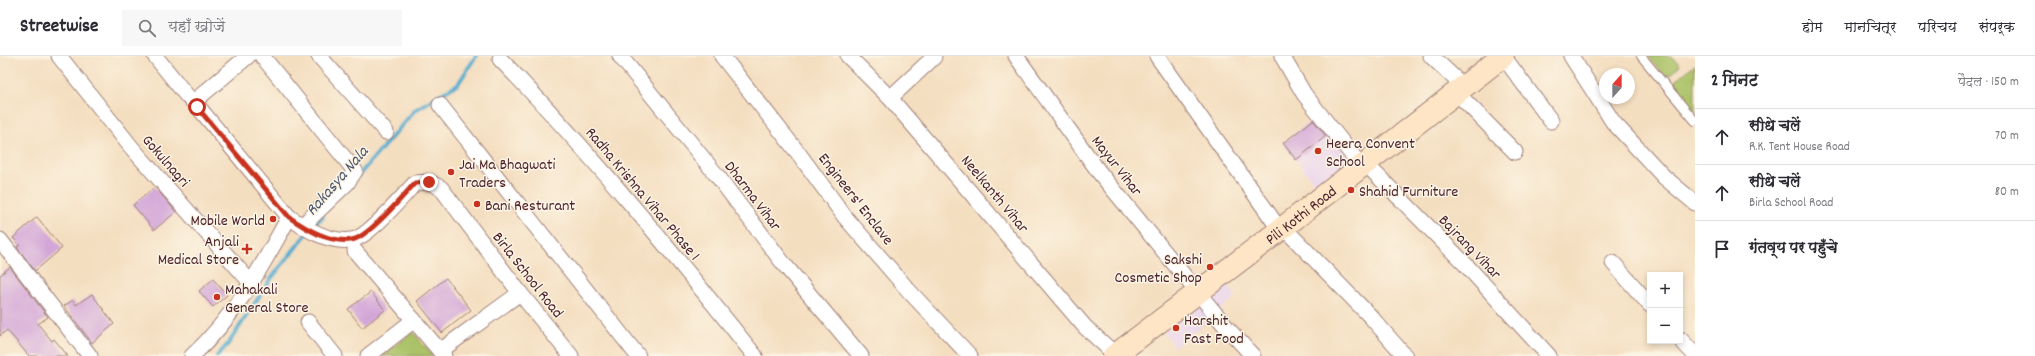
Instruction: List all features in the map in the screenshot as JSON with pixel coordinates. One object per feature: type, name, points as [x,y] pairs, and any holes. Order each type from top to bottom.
[{"type":"street","name":"Gokulnagri","points":[[58,56],[132,148],[252,284]]},
{"type":"street","name":"Birla School Road","points":[[155,56],[289,217],[309,229],[331,239],[352,240],[368,232],[415,183],[429,182],[441,188],[520,293],[571,356]]},
{"type":"street","points":[[195,103],[197,99],[248,56]]},
{"type":"street","points":[[262,56],[355,171],[309,229]]},
{"type":"street","points":[[319,56],[386,132]]},
{"type":"street","name":"Dharma Vihar","points":[[620,56],[719,178],[783,263],[861,356]]},
{"type":"street","name":"Engineers' Enclave","points":[[722,56],[799,154],[845,217],[909,291],[970,356]]},
{"type":"street","name":"Neelkanth Vihar","points":[[848,56],[890,98],[1085,327],[1116,355]]},
{"type":"street","name":"Mayur Vihar","points":[[1016,56],[1099,172],[1227,328],[1253,356]]},
{"type":"street","points":[[1157,56],[1282,229],[1370,316],[1405,356]]},
{"type":"street","name":"Bajrang Vihar","points":[[1282,56],[1304,94],[1363,165],[1466,265],[1549,356]]},
{"type":"street","points":[[1431,56],[1515,152]]},
{"type":"street","points":[[1503,56],[1551,121]]},
{"type":"street","name":"Pili Kothi Road","points":[[1116,355],[1282,229],[1503,56]]},
{"type":"street","points":[[1571,56],[1613,122],[1664,177],[1695,203]]},
{"type":"street","points":[[890,98],[934,57]]},
{"type":"street","name":"Radha Krishna Vihar Phase 1","points":[[500,59],[566,128],[712,301],[755,356]]},
{"type":"street","points":[[440,105],[638,356]]},
{"type":"street","points":[[192,356],[211,336],[252,284],[289,217]]},
{"type":"street","points":[[0,240],[90,356]]},
{"type":"street","points":[[355,251],[442,354],[520,293]]},
{"type":"street","points":[[1613,263],[1647,302]]},
{"type":"street","points":[[368,356],[414,320]]},
{"type":"street","points":[[308,322],[335,356]]},
{"type":"street","points":[[1683,342],[1695,355]]},
{"type":"lane","points":[[1641,56],[1695,121]]},
{"type":"shaded area","name":"Heera Convent School","points":[[1317,117],[1356,163],[1320,190],[1283,143]]},
{"type":"shaded area","points":[[1226,282],[1236,297],[1175,347],[1164,332]]},
{"type":"green space","points":[[1648,56],[1672,56],[1680,65],[1666,78]]},
{"type":"green space","points":[[1695,64],[1695,112],[1672,84]]},
{"type":"green space","points":[[413,332],[433,356],[382,356]]},
{"type":"building","points":[[1313,120],[1326,136],[1296,160],[1283,143]]},
{"type":"building","points":[[155,187],[176,212],[154,230],[133,205]]},
{"type":"building","points":[[37,217],[62,248],[35,271],[17,247],[20,245],[13,238]]},
{"type":"building","points":[[10,267],[48,317],[38,324],[52,341],[54,339],[68,356],[29,356],[7,330],[0,336],[0,275]]},
{"type":"building","points":[[446,278],[471,310],[442,333],[417,301]]},
{"type":"building","points":[[213,279],[227,295],[213,307],[199,291]]},
{"type":"building","points":[[371,292],[385,310],[362,328],[348,309]]},
{"type":"building","points":[[92,294],[114,324],[92,343],[64,306],[73,300],[76,305]]},
{"type":"waterway","name":"Rakasya Nala","points":[[359,175],[415,110],[458,84],[476,56]]},
{"type":"waterway","name":"Rakasya Nala","points":[[312,227],[323,216]]},
{"type":"waterway","name":"Rakasya Nala","points":[[217,356],[228,344],[270,280],[308,232]]},
{"type":"place","name":"Heera Convent School","points":[[1318,151]]},
{"type":"place","name":"Jai Ma Bhagwati Traders","points":[[451,172]]},
{"type":"place","name":"Shahid Furniture","points":[[1351,190]]},
{"type":"place","name":"Bani Resturant","points":[[477,204]]},
{"type":"place","name":"Mobile World","points":[[273,219]]},
{"type":"place","name":"Anjali Medical Store","points":[[247,249]]},
{"type":"place","name":"Sakshi Cosmetic Shop","points":[[1210,267]]},
{"type":"place","name":"Mahakali General Store","points":[[217,297]]},
{"type":"place","name":"Harshit Fast Food","points":[[1176,328]]},
{"type":"route","points":[[197,107],[289,217],[305,227],[331,239],[352,240],[368,232],[415,183],[429,182]]}]
